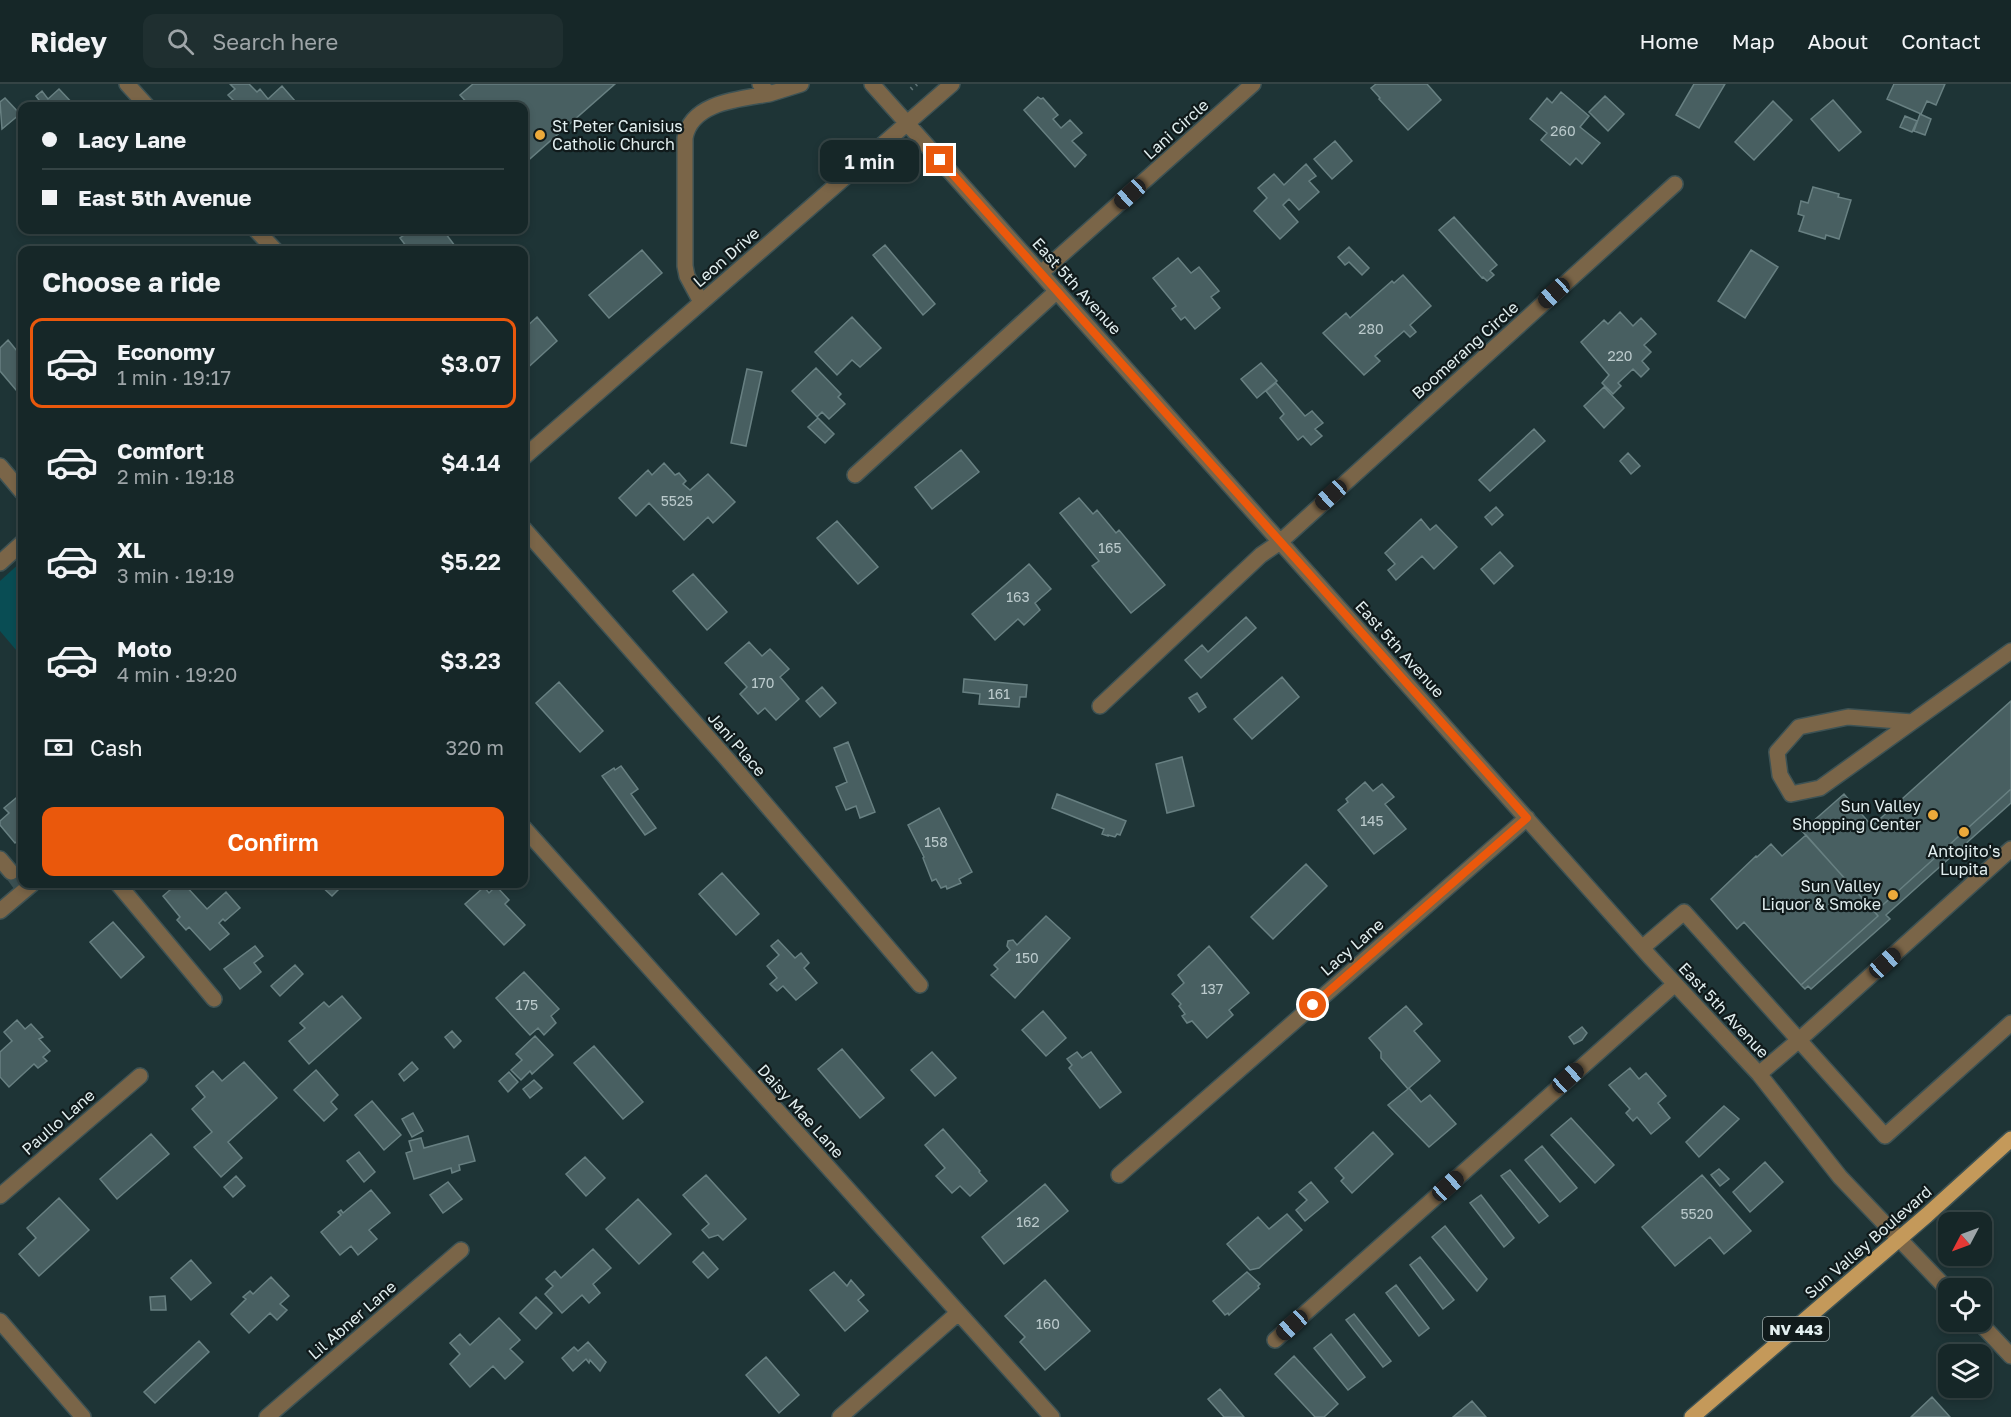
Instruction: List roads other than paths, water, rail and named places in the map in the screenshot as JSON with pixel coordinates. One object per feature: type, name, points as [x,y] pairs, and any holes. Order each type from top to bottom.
[{"type":"main road","name":"Sun Valley Boulevard","points":[[1692,1417],[1899,1240],[2011,1139]]},
{"type":"street","points":[[127,84],[143,102]]},
{"type":"street","points":[[701,302],[687,276],[685,266],[685,138],[687,127],[696,117],[710,108],[764,89],[801,84]]},
{"type":"street","name":"East 5th Avenue","points":[[872,84],[1642,948],[1759,1074],[1840,1177],[1938,1280]]},
{"type":"street","name":"Leon Drive","points":[[528,453],[952,84]]},
{"type":"street","name":"Lani Circle","points":[[1041,273],[1253,84]]},
{"type":"street","name":"Boomerang Circle","points":[[1100,706],[1261,555],[1280,542],[1675,184]]},
{"type":"street","points":[[260,234],[271,246]]},
{"type":"street","points":[[855,474],[1057,291]]},
{"type":"street","points":[[0,466],[18,487]]},
{"type":"street","name":"Jani Place","points":[[528,534],[727,759],[920,985]]},
{"type":"street","points":[[0,563],[18,547]]},
{"type":"street","points":[[1912,722],[1848,717],[1799,728],[1777,752],[1780,775],[1791,794],[1820,788],[2011,651]]},
{"type":"street","name":"Lacy Lane","points":[[1119,1175],[1527,818]]},
{"type":"street","name":"Daisy Mae Lane","points":[[528,832],[1052,1417]]},
{"type":"street","points":[[1759,1074],[2011,849]]},
{"type":"street","points":[[0,859],[11,872]]},
{"type":"street","points":[[0,911],[24,888]]},
{"type":"street","points":[[121,888],[214,999]]},
{"type":"street","points":[[1642,948],[1684,912],[1885,1136],[2011,1023]]},
{"type":"street","points":[[1275,1340],[1675,984]]},
{"type":"street","name":"Paullo Lane","points":[[0,1196],[140,1076]]},
{"type":"street","name":"Lil Abner Lane","points":[[267,1417],[461,1250]]},
{"type":"street","points":[[840,1417],[958,1313]]},
{"type":"street","points":[[0,1321],[83,1417]]},
{"type":"street","points":[[1988,1332],[2011,1356]]},
{"type":"tunnel","points":[[11,872],[18,882]]},
{"type":"place","name":"St Peter Canisius Catholic Church","points":[[540,135]]},
{"type":"place","name":"Sun Valley Shopping Center","points":[[1933,815]]},
{"type":"place","name":"Antojito's Lupita","points":[[1964,832]]},
{"type":"place","name":"Sun Valley Liquor & Smoke","points":[[1893,895]]}]
